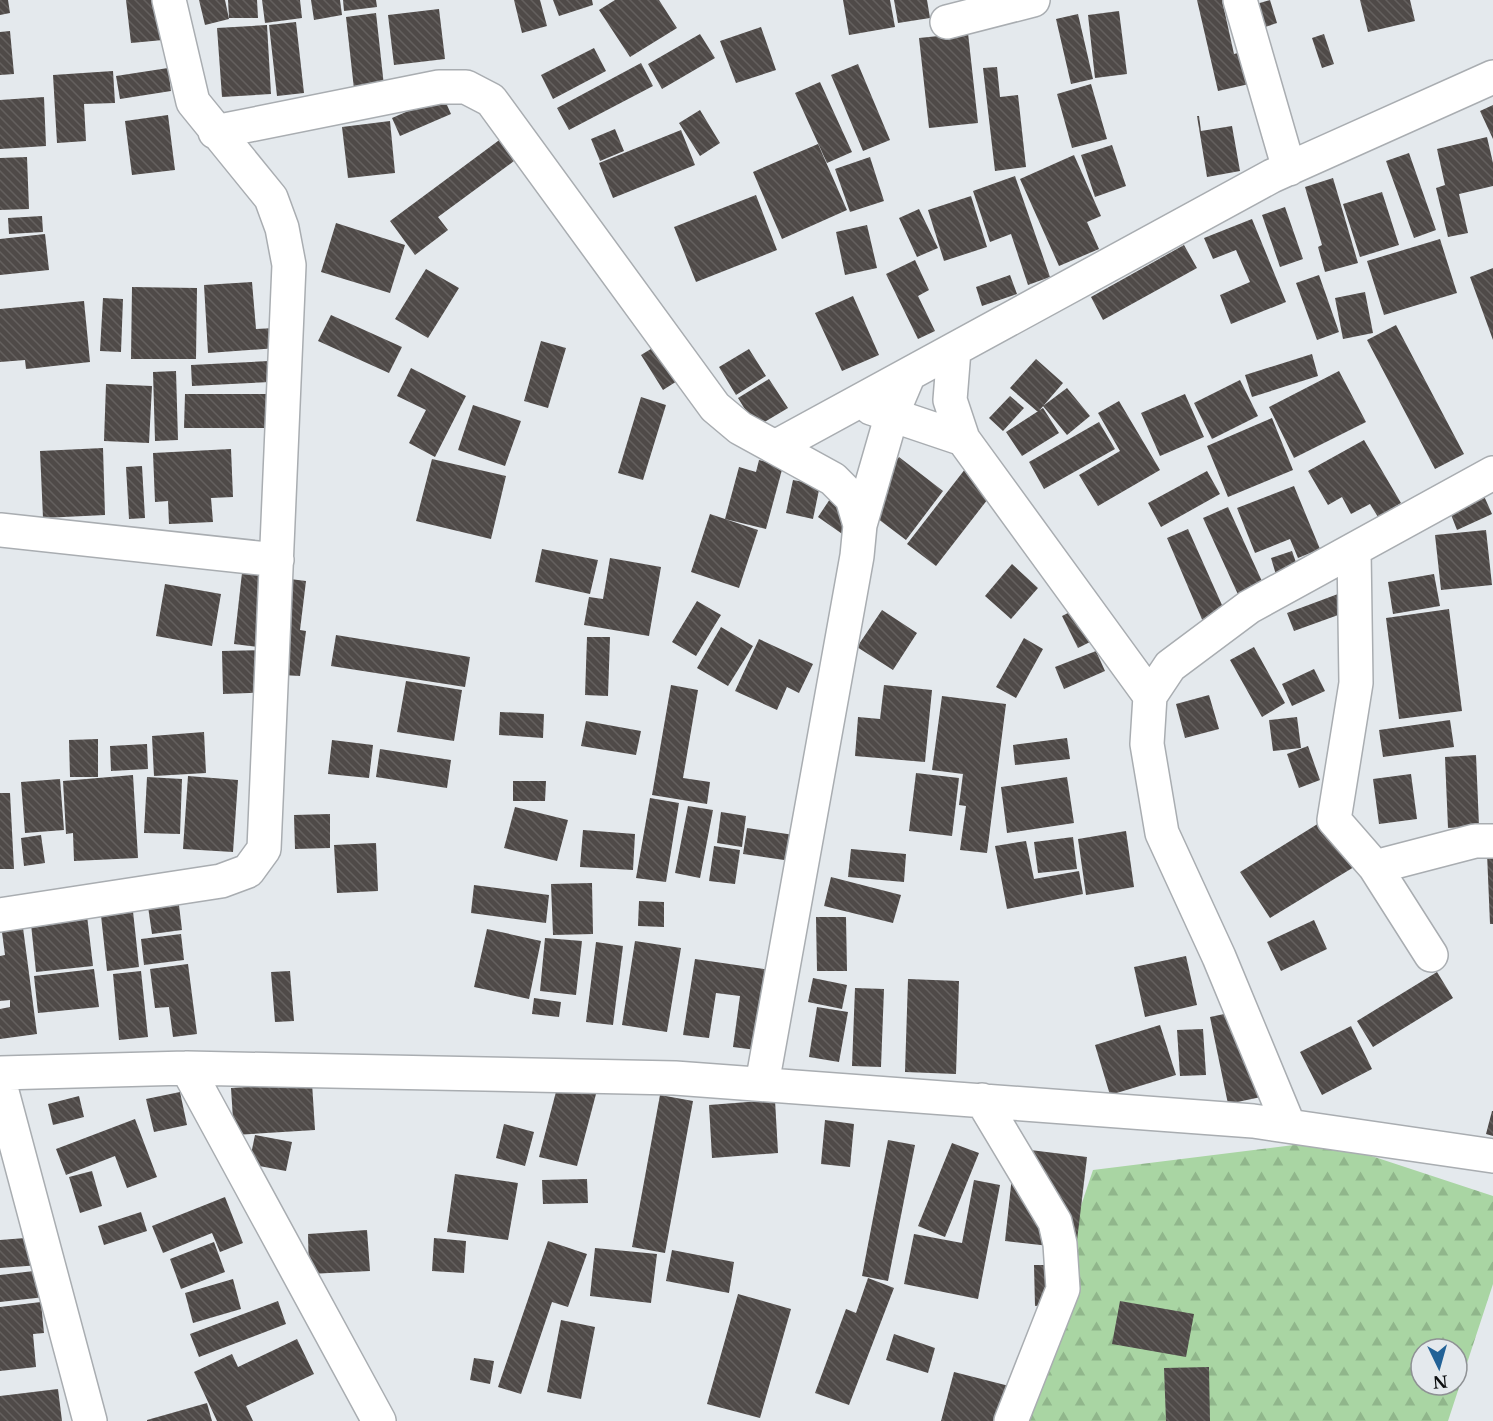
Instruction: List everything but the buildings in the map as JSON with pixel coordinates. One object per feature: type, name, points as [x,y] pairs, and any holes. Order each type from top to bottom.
[{"type":"street","points":[[0,915],[221,880],[248,871],[264,849],[289,265],[282,228],[271,198],[215,132],[194,102],[169,0]]},
{"type":"street","points":[[948,22],[1033,0]]},
{"type":"street","points":[[1240,0],[1289,169]]},
{"type":"street","points":[[775,447],[1289,169],[1493,77]]},
{"type":"street","points":[[215,132],[439,87],[465,87],[491,100],[715,407],[740,428],[833,479],[852,498],[860,525]]},
{"type":"street","points":[[954,350],[950,400],[963,439],[1150,696]]},
{"type":"street","points":[[762,1084],[857,556],[860,525],[892,414],[909,374]]},
{"type":"street","points":[[855,404],[892,414],[963,439]]},
{"type":"street","points":[[1288,1126],[1220,957],[1162,833],[1147,744],[1150,696],[1170,666],[1249,607],[1493,473]]},
{"type":"street","points":[[0,530],[277,560]]},
{"type":"street","points":[[1354,550],[1356,683],[1334,820],[1376,867],[1431,956]]},
{"type":"street","points":[[1376,867],[1475,841],[1493,842]]},
{"type":"street","points":[[187,1068],[380,1421]]},
{"type":"street","points":[[0,1073],[187,1068],[675,1078],[1253,1121],[1493,1156]]},
{"type":"street","points":[[0,1084],[90,1421]]},
{"type":"street","points":[[982,1100],[1055,1222],[1060,1244],[1063,1289],[1011,1421]]},
{"type":"green space","points":[[1326,1141],[1493,1196],[1493,1284],[1469,1357],[1469,1337],[1409,1337],[1409,1397],[1456,1397],[1448,1421],[1009,1421],[1093,1170]]}]
